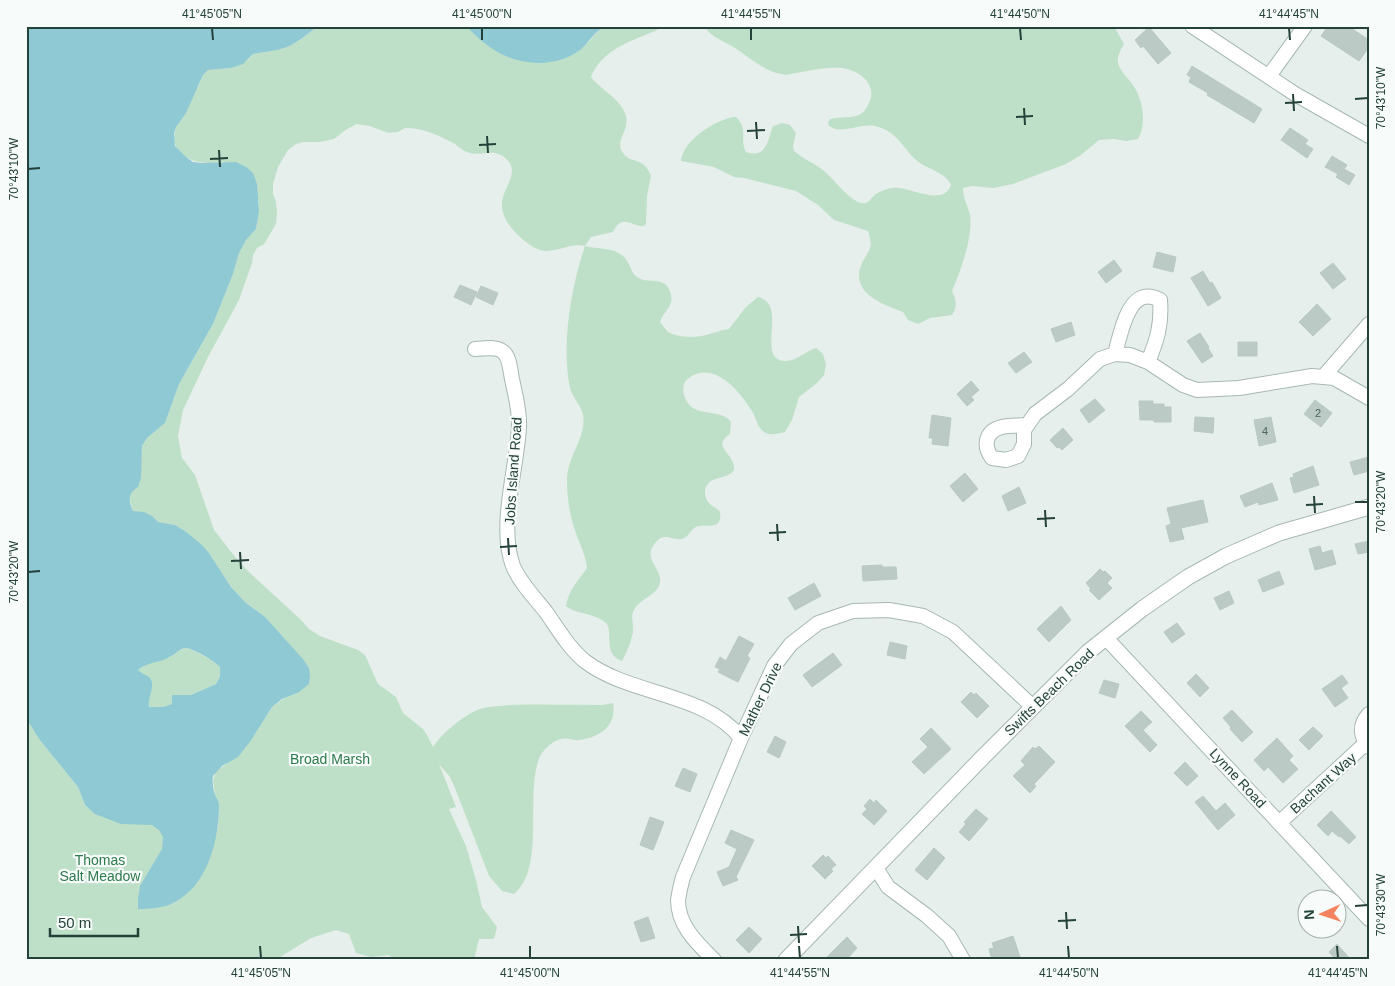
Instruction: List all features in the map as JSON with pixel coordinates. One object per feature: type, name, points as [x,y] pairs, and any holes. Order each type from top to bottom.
[{"type":"street","points":[[1192,26],[1331,116],[1369,136]]},
{"type":"street","points":[[1269,76],[1305,26]]},
{"type":"street","points":[[1115,354],[1129,311],[1136,300],[1145,296],[1152,296],[1160,300],[1160,325],[1148,362]]},
{"type":"street","points":[[1323,377],[1369,324]]},
{"type":"street","name":"Jobs Island Road","points":[[476,349],[496,349],[502,351],[506,355],[510,367],[520,419],[509,507],[509,541],[513,566],[522,581],[568,642],[586,662],[608,674],[709,712],[725,721],[741,738]]},
{"type":"street","points":[[1027,425],[1034,414],[1068,389],[1100,359],[1115,354],[1130,354],[1148,362],[1183,385],[1196,390],[1240,388],[1312,376],[1334,378],[1369,398]]},
{"type":"street","name":"Swifts Beach Road","points":[[786,960],[1033,706],[1088,652],[1142,609],[1188,577],[1226,556],[1279,533],[1369,508]]},
{"type":"street","name":"Mather Drive","points":[[714,960],[694,940],[682,923],[678,901],[683,877],[741,738],[774,666],[791,644],[818,623],[853,611],[889,610],[923,616],[953,632],[1033,706]]},
{"type":"street","name":"Lynne Road","points":[[1106,638],[1369,918]]},
{"type":"street","name":"Bachant Way","points":[[1279,823],[1368,745],[1361,731],[1362,723],[1369,714]]},
{"type":"street","points":[[876,868],[888,887],[927,916],[949,936],[963,960]]},
{"type":"green space","points":[[318,26],[466,26],[485,43],[503,54],[512,58],[534,61],[552,60],[574,53],[585,46],[603,27],[662,26],[610,53],[602,59],[591,77],[619,103],[625,113],[627,119],[620,144],[623,153],[626,157],[644,165],[651,176],[647,196],[646,224],[644,226],[627,222],[620,223],[613,232],[591,237],[585,246],[578,245],[546,251],[540,250],[533,247],[517,234],[507,222],[502,209],[503,196],[511,177],[511,166],[508,160],[497,153],[476,154],[467,152],[443,138],[418,129],[405,128],[398,132],[388,133],[370,126],[357,124],[334,139],[320,142],[303,142],[296,144],[288,150],[278,167],[273,184],[277,213],[276,224],[264,244],[257,248],[253,255],[239,300],[208,357],[183,410],[178,436],[182,458],[195,475],[214,530],[236,558],[309,629],[320,636],[358,650],[365,655],[378,684],[396,697],[403,713],[423,729],[433,747],[454,725],[474,712],[487,707],[510,705],[603,705],[613,703],[614,711],[612,718],[610,724],[601,733],[580,740],[566,738],[557,740],[546,748],[541,755],[535,777],[532,851],[529,868],[523,883],[514,894],[502,891],[489,876],[455,788],[450,777],[439,764],[456,807],[449,809],[466,846],[482,907],[497,927],[494,939],[479,939],[474,960],[394,960],[389,955],[371,957],[356,953],[349,934],[336,930],[311,938],[275,960],[26,960],[26,718],[39,739],[78,787],[85,805],[91,810],[154,821],[165,833],[155,908],[175,902],[189,892],[218,826],[219,802],[215,795],[213,781],[216,771],[252,739],[272,707],[292,693],[264,616],[246,603],[231,587],[209,553],[185,531],[175,525],[157,522],[152,516],[133,511],[129,497],[142,454],[142,446],[147,438],[165,423],[179,384],[213,324],[233,274],[239,253],[246,239],[256,229],[259,202],[224,162],[205,163],[188,158],[181,153],[176,147],[174,138],[176,127],[203,75],[208,70],[231,68],[248,60],[253,54],[290,46]]},
{"type":"green space","points":[[704,26],[1114,26],[1124,44],[1119,55],[1119,66],[1133,85],[1141,104],[1143,119],[1141,133],[1138,139],[1127,141],[1099,140],[1081,155],[1066,164],[1013,184],[993,188],[972,186],[963,188],[970,215],[970,233],[966,253],[952,291],[956,306],[952,315],[930,318],[918,324],[908,320],[903,312],[877,301],[864,290],[860,282],[859,273],[871,245],[868,231],[834,220],[818,205],[796,191],[734,177],[714,167],[681,161],[683,153],[693,139],[709,127],[725,119],[736,117],[742,126],[743,143],[746,152],[758,153],[762,150],[768,142],[773,126],[782,123],[790,125],[796,133],[793,146],[794,151],[823,170],[846,193],[861,203],[866,203],[876,194],[893,188],[935,195],[947,191],[951,185],[941,174],[920,163],[896,137],[883,129],[875,126],[840,129],[829,126],[830,119],[858,116],[866,108],[871,99],[870,87],[868,82],[859,74],[840,68],[817,69],[786,75],[770,71],[716,37]]},
{"type":"green space","points":[[585,246],[608,249],[619,253],[627,261],[633,274],[637,277],[664,283],[667,286],[671,294],[671,302],[660,322],[671,333],[686,337],[697,337],[729,329],[746,307],[758,297],[767,302],[771,310],[771,343],[777,359],[791,360],[816,348],[823,354],[826,365],[824,375],[799,397],[792,420],[785,432],[776,434],[768,434],[761,429],[742,397],[729,383],[721,378],[713,374],[696,374],[685,382],[683,388],[684,395],[693,408],[726,417],[731,422],[730,434],[722,443],[734,464],[734,470],[727,476],[710,482],[705,490],[708,502],[720,512],[719,522],[712,526],[696,527],[682,539],[660,538],[652,547],[651,558],[660,578],[660,583],[656,591],[634,610],[632,615],[632,636],[622,661],[612,653],[606,623],[601,619],[575,611],[566,606],[572,590],[587,568],[571,515],[567,480],[570,463],[580,439],[583,423],[582,411],[570,388],[567,371],[567,335],[575,279]]},
{"type":"green space","points":[[185,648],[203,656],[220,667],[220,676],[216,684],[191,695],[172,695],[172,704],[163,707],[149,707],[151,680],[138,670],[150,662]]},
{"type":"water","points":[[26,26],[318,26],[290,46],[253,54],[243,64],[231,68],[208,70],[203,75],[186,113],[176,127],[174,133],[175,146],[193,162],[236,162],[253,173],[257,184],[259,211],[256,229],[246,240],[239,253],[233,274],[213,324],[179,384],[165,423],[147,438],[142,446],[141,478],[138,487],[131,494],[130,500],[133,511],[144,512],[158,522],[175,525],[202,545],[231,587],[246,603],[264,616],[303,659],[309,668],[309,684],[299,692],[282,699],[272,707],[238,757],[222,766],[213,776],[215,795],[219,803],[217,832],[209,860],[196,884],[186,894],[175,902],[162,907],[138,909],[140,886],[162,849],[163,837],[159,830],[152,825],[121,824],[95,814],[85,805],[78,787],[39,739],[26,718]],"holes":[[[185,648],[203,655],[220,667],[220,676],[216,684],[191,695],[172,695],[172,704],[163,707],[149,707],[152,687],[151,680],[138,670]]]},
{"type":"water","points":[[466,26],[609,26],[600,29],[584,47],[570,56],[560,60],[538,63],[516,60],[496,51]]},
{"type":"building","points":[[1328,26],[1348,26],[1369,40],[1369,47],[1359,61],[1321,36]]},
{"type":"building","points":[[1149,27],[1171,53],[1158,64],[1143,46],[1141,48],[1135,40]]},
{"type":"building","points":[[1192,66],[1262,109],[1254,123],[1189,82],[1191,77],[1187,75]]},
{"type":"building","points":[[1290,128],[1308,140],[1305,144],[1313,149],[1307,158],[1281,140]]},
{"type":"building","points":[[1332,156],[1347,165],[1344,169],[1355,175],[1349,185],[1336,177],[1338,174],[1325,167]]},
{"type":"building","points":[[1157,252],[1176,257],[1173,272],[1153,267]]},
{"type":"building","points":[[1114,260],[1122,271],[1106,283],[1098,272]]},
{"type":"building","points":[[1333,263],[1346,279],[1333,289],[1320,273]]},
{"type":"building","points":[[1203,271],[1221,298],[1208,306],[1191,278]]},
{"type":"building","points":[[460,285],[477,292],[471,305],[454,297]]},
{"type":"building","points":[[481,286],[498,293],[493,305],[476,297]]},
{"type":"building","points":[[1317,304],[1331,319],[1313,336],[1299,322]]},
{"type":"building","points":[[1071,322],[1075,335],[1056,342],[1051,329]]},
{"type":"building","points":[[1200,333],[1213,356],[1202,363],[1187,341]]},
{"type":"building","points":[[1238,342],[1257,342],[1257,356],[1238,356]]},
{"type":"building","points":[[1024,352],[1032,362],[1016,373],[1008,363]]},
{"type":"building","points":[[971,381],[979,390],[971,397],[974,400],[967,406],[957,394]]},
{"type":"building","points":[[1095,399],[1105,410],[1089,423],[1080,410]]},
{"type":"building","points":[[1315,400],[1332,413],[1321,427],[1304,414]]},
{"type":"building","points":[[1139,401],[1153,401],[1153,404],[1164,404],[1164,407],[1171,407],[1171,422],[1140,420]]},
{"type":"building","points":[[932,415],[951,418],[948,446],[932,444],[933,438],[929,438]]},
{"type":"building","points":[[1195,417],[1214,418],[1213,433],[1194,431]]},
{"type":"building","points":[[1271,417],[1276,442],[1259,446],[1254,420]]},
{"type":"building","points":[[1063,428],[1073,440],[1062,450],[1059,447],[1057,448],[1050,440]]},
{"type":"building","points":[[1369,457],[1369,471],[1354,475],[1350,462]]},
{"type":"building","points":[[1313,466],[1319,485],[1294,493],[1290,478],[1294,477],[1293,474]]},
{"type":"building","points":[[965,473],[978,489],[963,502],[950,486]]},
{"type":"building","points":[[1272,483],[1278,500],[1259,505],[1258,502],[1245,507],[1240,496]]},
{"type":"building","points":[[1019,487],[1026,503],[1008,511],[1002,496]]},
{"type":"building","points":[[1203,500],[1208,522],[1181,528],[1184,539],[1170,542],[1166,526],[1171,524],[1167,508]]},
{"type":"building","points":[[1369,541],[1369,552],[1358,554],[1355,544]]},
{"type":"building","points":[[1320,546],[1322,553],[1332,550],[1336,564],[1315,570],[1309,549]]},
{"type":"building","points":[[882,565],[882,567],[896,567],[897,579],[863,581],[862,566]]},
{"type":"building","points":[[1100,569],[1112,578],[1107,583],[1112,588],[1099,600],[1089,590],[1091,589],[1086,583]]},
{"type":"building","points":[[1279,571],[1284,584],[1263,592],[1258,580]]},
{"type":"building","points":[[814,583],[821,596],[795,610],[788,598]]},
{"type":"building","points":[[1229,591],[1234,603],[1220,610],[1214,598]]},
{"type":"building","points":[[1061,606],[1071,620],[1049,642],[1037,629]]},
{"type":"building","points":[[1177,623],[1185,634],[1172,643],[1164,632]]},
{"type":"building","points":[[739,636],[754,644],[747,656],[750,658],[738,682],[718,672],[720,669],[715,667],[720,657],[726,661]]},
{"type":"building","points":[[890,642],[907,646],[905,659],[887,655]]},
{"type":"building","points":[[833,653],[842,665],[812,687],[803,675]]},
{"type":"building","points":[[1196,674],[1209,688],[1200,697],[1187,683]]},
{"type":"building","points":[[1342,675],[1348,683],[1341,688],[1348,698],[1335,707],[1322,689]]},
{"type":"building","points":[[1104,680],[1119,684],[1115,698],[1099,693]]},
{"type":"building","points":[[971,692],[974,695],[976,693],[989,706],[977,718],[961,702]]},
{"type":"building","points":[[1232,710],[1253,732],[1242,742],[1223,718]]},
{"type":"building","points":[[1141,711],[1152,722],[1143,730],[1157,745],[1150,752],[1125,726]]},
{"type":"building","points":[[1313,727],[1323,736],[1309,750],[1299,740]]},
{"type":"building","points":[[931,728],[951,749],[924,774],[912,762],[928,747],[920,739]]},
{"type":"building","points":[[775,736],[786,742],[779,758],[767,752]]},
{"type":"building","points":[[1277,738],[1293,756],[1289,760],[1298,769],[1283,783],[1268,767],[1264,771],[1254,760]]},
{"type":"building","points":[[1039,746],[1055,762],[1034,784],[1036,786],[1030,793],[1013,776],[1025,765],[1021,761],[1026,755],[1033,747],[1035,749]]},
{"type":"building","points":[[1185,762],[1198,776],[1187,786],[1174,773]]},
{"type":"building","points":[[683,768],[697,774],[690,792],[675,786]]},
{"type":"building","points":[[1203,796],[1216,811],[1225,803],[1235,815],[1218,830],[1195,802]]},
{"type":"building","points":[[870,799],[874,803],[876,800],[887,811],[874,825],[862,814],[867,809],[864,806]]},
{"type":"building","points":[[976,809],[988,819],[969,841],[959,832],[966,824],[964,822]]},
{"type":"building","points":[[1331,811],[1356,837],[1349,844],[1332,831],[1328,836],[1317,825]]},
{"type":"building","points":[[650,817],[664,822],[653,850],[640,845]]},
{"type":"building","points":[[731,830],[754,840],[736,877],[738,880],[723,886],[717,872],[729,867],[737,849],[725,843]]},
{"type":"building","points":[[934,848],[945,858],[927,880],[915,870]]},
{"type":"building","points":[[823,855],[826,858],[828,856],[836,865],[825,879],[812,866]]},
{"type":"building","points":[[648,917],[655,938],[641,942],[634,922]]},
{"type":"building","points":[[749,927],[762,939],[749,953],[736,940]]},
{"type":"building","points":[[1013,936],[1021,960],[992,960],[989,949],[994,948],[992,943]]},
{"type":"building","points":[[847,937],[857,948],[846,960],[824,960]]},
{"type":"building","points":[[1337,944],[1351,960],[1336,960],[1329,952]]},
{"type":"park label","name":"Broad Marsh","points":[[330,759]]},
{"type":"park label","name":"Thomas Salt Meadow","points":[[100,868]]}]
